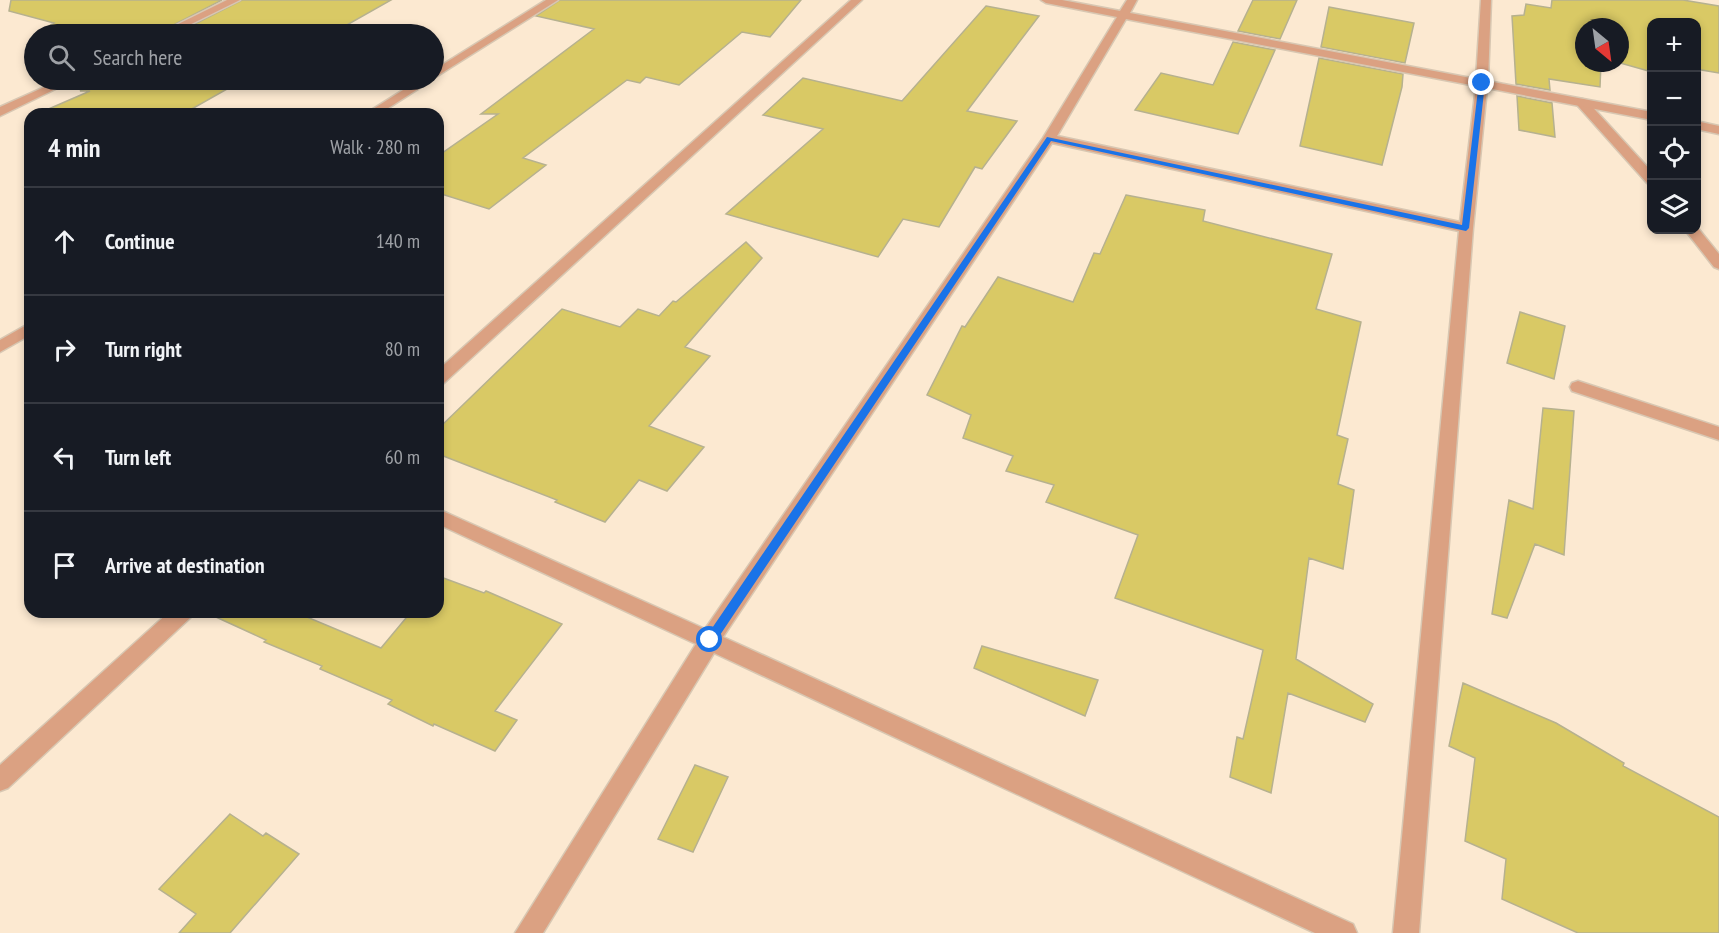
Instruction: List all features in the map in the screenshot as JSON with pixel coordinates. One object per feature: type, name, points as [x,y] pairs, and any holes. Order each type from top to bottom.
[{"type":"street","points":[[184,24],[235,0]]},
{"type":"street","points":[[444,69],[554,0]]},
{"type":"street","points":[[444,374],[857,0]]},
{"type":"street","points":[[1046,0],[1128,7],[1482,83],[1647,115]]},
{"type":"street","points":[[1406,933],[1466,228],[1482,83],[1486,0]]},
{"type":"street","points":[[528,933],[710,640],[1050,138],[1128,7]]},
{"type":"street","points":[[0,112],[47,90]]},
{"type":"street","points":[[381,108],[410,90]]},
{"type":"street","points":[[1582,103],[1647,174]]},
{"type":"street","points":[[1701,126],[1719,130]]},
{"type":"street","points":[[1050,138],[1466,228]]},
{"type":"street","points":[[1695,234],[1719,264]]},
{"type":"street","points":[[0,329],[24,335]]},
{"type":"street","points":[[0,347],[24,335]]},
{"type":"street","points":[[1578,387],[1719,434]]},
{"type":"street","points":[[444,519],[1344,933]]},
{"type":"street","points":[[0,780],[176,618]]},
{"type":"building","points":[[11,0],[222,0],[175,24],[52,24],[54,23],[9,11]]},
{"type":"building","points":[[242,0],[391,0],[349,24],[195,24]]},
{"type":"building","points":[[560,0],[801,0],[770,37],[742,32],[679,85],[646,77],[640,83],[627,80],[523,158],[546,165],[489,209],[444,195],[444,152],[498,114],[481,114],[594,29],[536,16]]},
{"type":"building","points":[[1253,0],[1297,0],[1280,39],[1238,31]]},
{"type":"building","points":[[1552,0],[1683,0],[1719,6],[1719,73],[1701,70],[1701,18],[1647,18],[1647,71],[1629,66],[1629,18],[1575,18],[1575,72],[1601,72],[1600,87],[1549,79],[1550,90],[1516,84],[1512,16],[1524,15],[1526,4],[1551,8]]},
{"type":"building","points":[[986,6],[1039,16],[967,111],[1017,121],[982,169],[975,167],[939,227],[903,219],[878,257],[726,214],[823,129],[763,115],[803,78],[902,101]]},
{"type":"building","points":[[1329,7],[1414,23],[1405,63],[1321,47]]},
{"type":"building","points":[[1233,42],[1275,50],[1238,134],[1135,110],[1161,73],[1213,85]]},
{"type":"building","points":[[1319,58],[1403,74],[1402,87],[1382,165],[1300,146]]},
{"type":"building","points":[[225,90],[194,108],[51,108],[90,91],[80,91]]},
{"type":"building","points":[[1517,96],[1552,103],[1555,137],[1519,130]]},
{"type":"building","points":[[1126,195],[1205,210],[1203,221],[1332,254],[1316,309],[1361,322],[1337,435],[1348,439],[1338,484],[1354,490],[1343,569],[1309,558],[1296,659],[1373,704],[1365,722],[1288,693],[1271,793],[1230,777],[1237,737],[1243,739],[1263,650],[1115,598],[1138,535],[1046,502],[1054,485],[1006,471],[1013,456],[963,438],[971,415],[927,395],[962,326],[965,327],[998,277],[1073,302],[1094,253],[1100,254]]},
{"type":"building","points":[[746,242],[762,258],[685,347],[710,356],[649,426],[704,447],[667,491],[639,480],[605,522],[555,502],[557,500],[444,456],[444,423],[562,309],[620,327],[638,309],[659,316],[673,301],[676,302]]},
{"type":"building","points":[[1520,312],[1565,326],[1554,379],[1507,363]]},
{"type":"building","points":[[1543,408],[1574,411],[1564,555],[1535,544],[1507,618],[1492,614],[1509,500],[1533,509]]},
{"type":"building","points":[[444,578],[484,593],[486,591],[562,624],[495,711],[517,720],[495,751],[434,724],[433,726],[388,704],[392,700],[320,669],[322,666],[264,642],[266,640],[218,618],[309,618],[381,648],[406,618],[444,618]]},
{"type":"building","points":[[982,646],[1098,680],[1085,716],[974,668]]},
{"type":"building","points":[[1463,683],[1556,723],[1624,763],[1623,766],[1719,817],[1719,933],[1578,933],[1502,899],[1506,859],[1465,841],[1475,758],[1449,746]]},
{"type":"building","points":[[695,765],[728,777],[693,852],[658,839]]},
{"type":"building","points":[[230,814],[263,836],[266,833],[299,854],[230,933],[179,933],[196,914],[159,889]]},
{"type":"route","points":[[710,640],[1050,138],[1466,228],[1482,83]]}]
